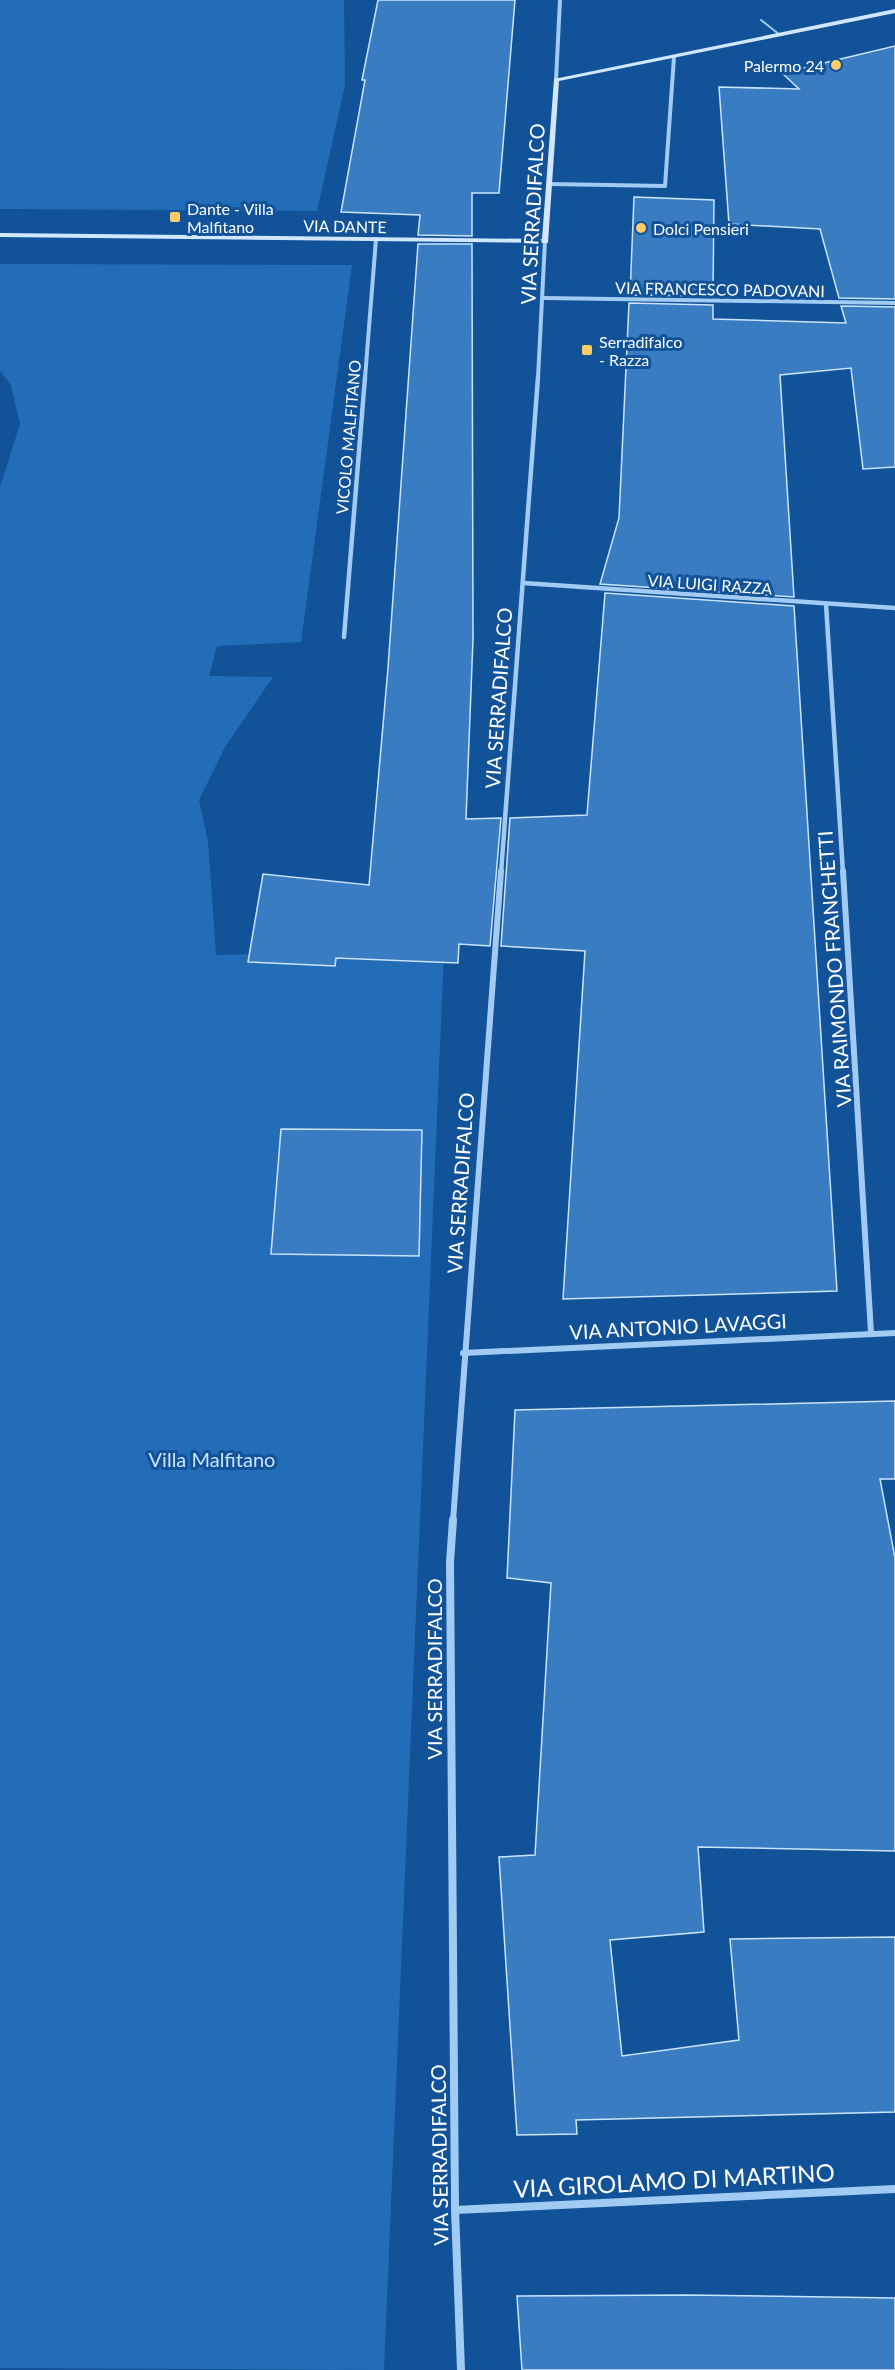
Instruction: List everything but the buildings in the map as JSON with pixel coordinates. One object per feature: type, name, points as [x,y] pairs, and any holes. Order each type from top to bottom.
[{"type":"street","name":"VIA SERRADIFALCO","points":[[461,2370],[455,2210],[450,1563],[544,298],[545,241],[560,0]]},
{"type":"street","points":[[556,80],[895,11]]},
{"type":"street","points":[[550,184],[665,186],[674,57]]},
{"type":"street","name":"VIA DANTE","points":[[0,235],[545,241]]},
{"type":"street","name":"VICOLO MALFITANO","points":[[344,637],[376,239]]},
{"type":"street","name":"VIA FRANCESCO PADOVANI","points":[[544,298],[895,303]]},
{"type":"street","name":"VIA LUIGI RAZZA","points":[[523,583],[895,608]]},
{"type":"street","name":"VIA RAIMONDO FRANCHETTI","points":[[826,603],[871,1333]]},
{"type":"street","name":"VIA ANTONIO LAVAGGI","points":[[464,1353],[895,1333]]},
{"type":"street","name":"VIA GIROLAMO DI MARTINO","points":[[455,2210],[895,2189]]},
{"type":"lane","points":[[761,20],[780,35]]},
{"type":"green space","points":[[0,0],[344,0],[345,85],[317,211],[0,209]]},
{"type":"green space","name":"Villa Malfitano","points":[[0,264],[352,265],[301,642],[217,646],[209,676],[273,677],[225,747],[199,800],[208,841],[216,955],[444,951],[384,2370],[0,2368],[0,487],[20,424],[11,385],[0,371]],"holes":[[[281,1129],[422,1130],[419,1256],[271,1254]]]},
{"type":"place","name":"Palermo 24","points":[[836,65]]},
{"type":"place","name":"Dante - Villa Malfitano","points":[[175,217]]},
{"type":"place","name":"Dolci Pensieri","points":[[641,228]]},
{"type":"place","name":"Serradifalco - Razza","points":[[587,350]]}]
